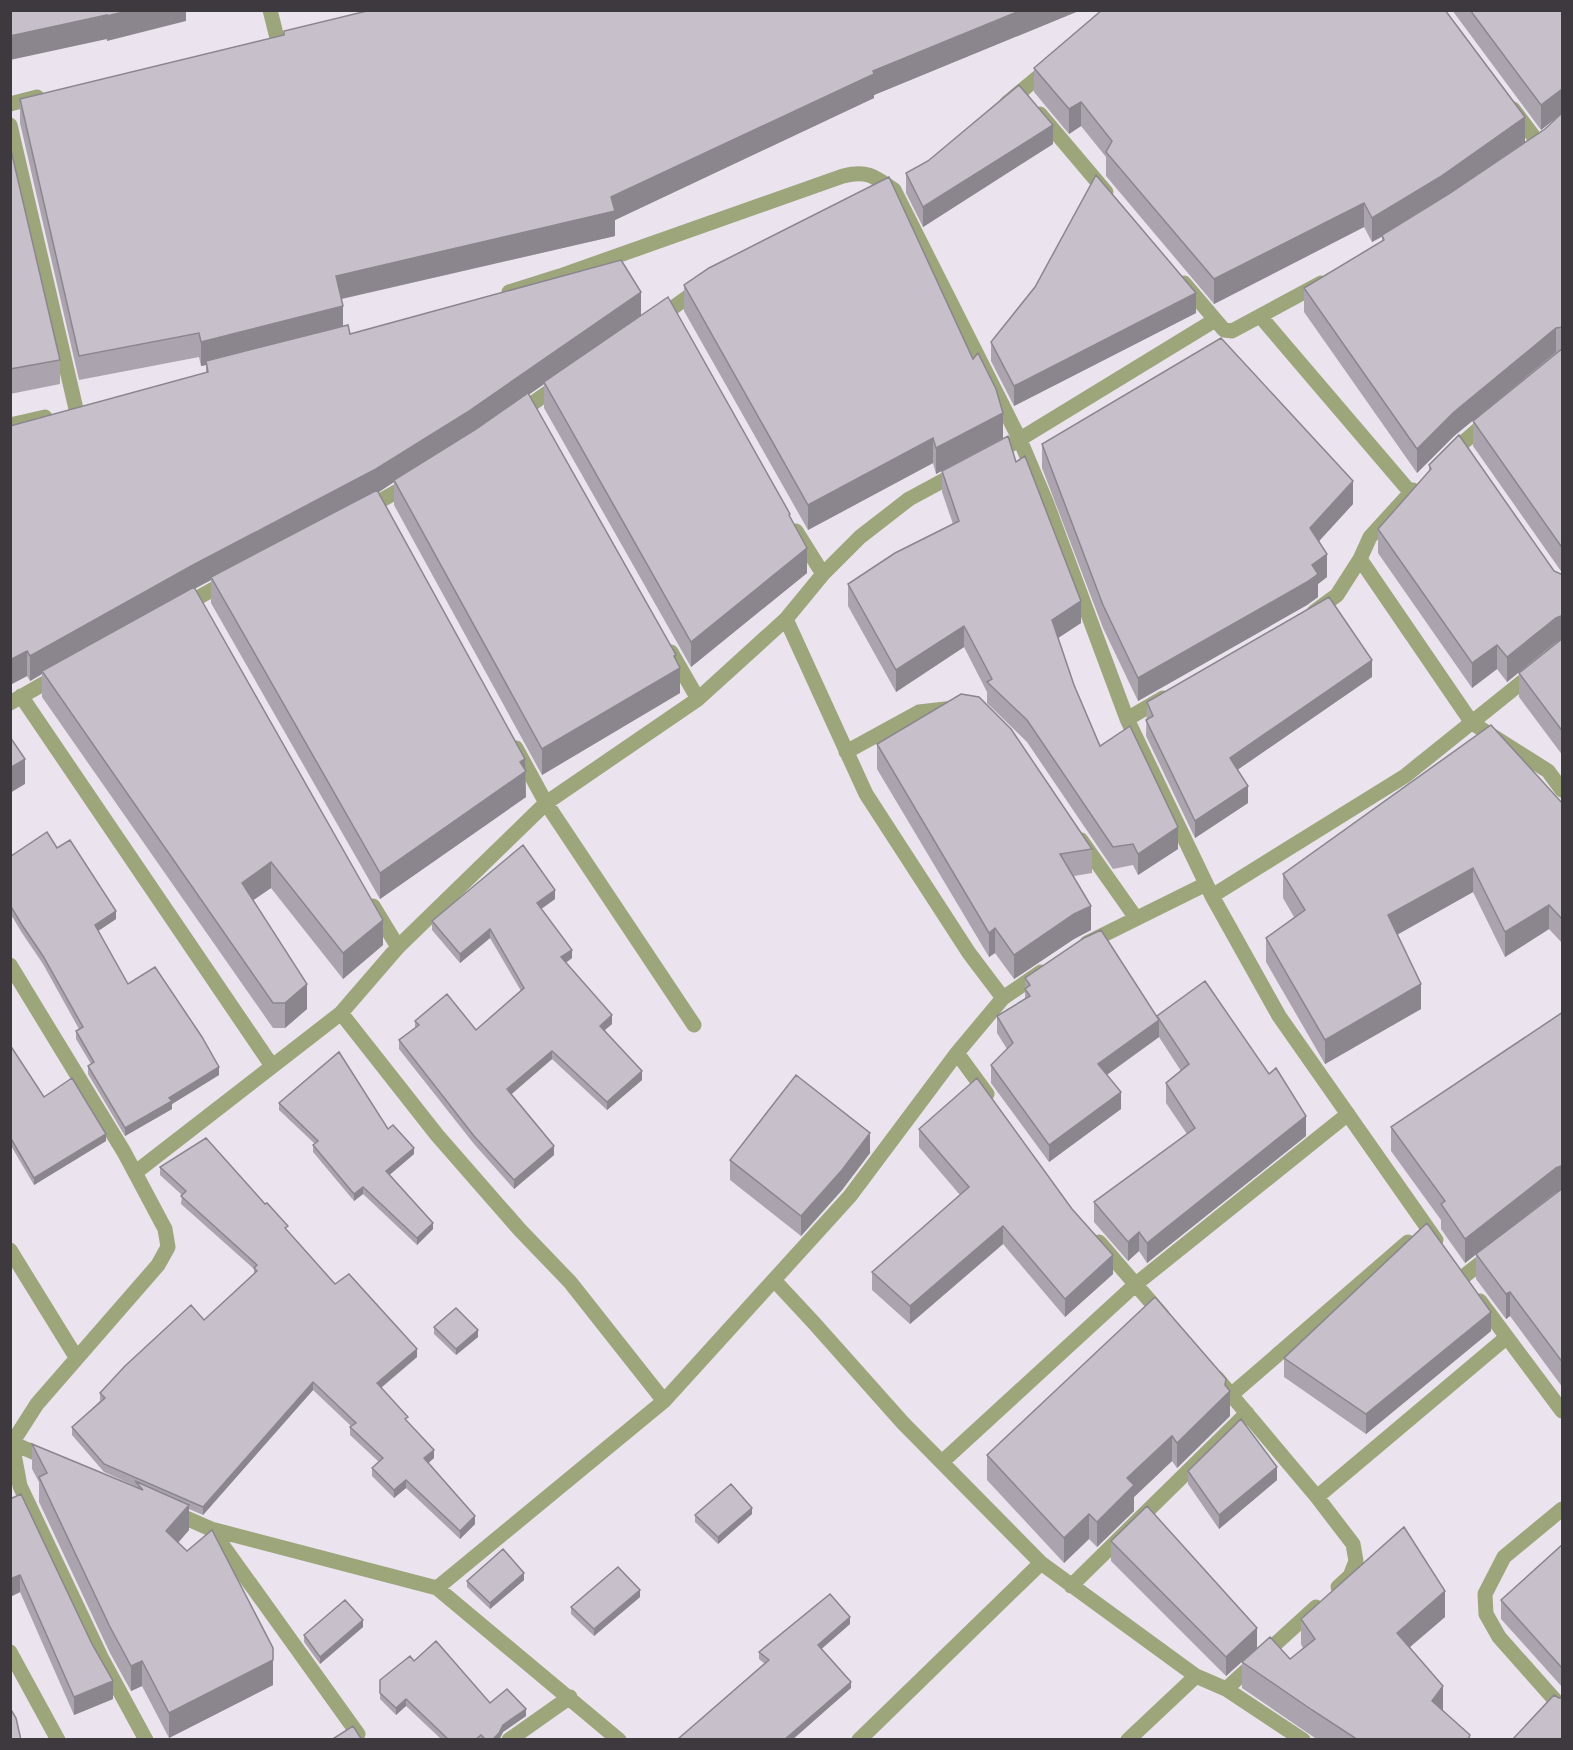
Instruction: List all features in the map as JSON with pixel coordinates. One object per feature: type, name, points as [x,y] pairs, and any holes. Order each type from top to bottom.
[{"type":"street","points":[[270,10],[277,38]]},
{"type":"street","points":[[996,112],[1056,62]]},
{"type":"street","points":[[1021,92],[1118,206]]},
{"type":"street","points":[[10,104],[57,93]]},
{"type":"street","points":[[1506,100],[1539,145]]},
{"type":"street","points":[[10,125],[81,407],[10,425]]},
{"type":"street","points":[[492,296],[560,276],[843,176],[858,172],[898,187],[1020,440],[1047,504],[1127,719],[1209,890],[1278,1016],[1444,1251]]},
{"type":"street","points":[[876,198],[898,187]]},
{"type":"street","points":[[1178,276],[1227,332],[1331,277]]},
{"type":"street","points":[[643,328],[675,314],[716,278]]},
{"type":"street","points":[[1260,316],[1411,493]]},
{"type":"street","points":[[999,450],[1020,440],[1215,320]]},
{"type":"street","points":[[506,423],[534,410],[575,375]]},
{"type":"street","points":[[1302,619],[1337,595],[1360,559],[1370,537],[1431,473],[1463,449],[1500,411]]},
{"type":"street","points":[[136,1172],[341,1013],[398,947],[546,803],[698,699],[786,620],[823,574],[860,537],[909,499],[969,466]]},
{"type":"street","points":[[349,518],[383,507],[421,477]]},
{"type":"street","points":[[789,518],[823,574]]},
{"type":"street","points":[[1360,559],[1472,723],[1548,771],[1563,790]]},
{"type":"street","points":[[166,616],[200,603],[245,572]]},
{"type":"street","points":[[786,620],[866,794],[969,953],[1004,998]]},
{"type":"street","points":[[663,638],[698,699]]},
{"type":"street","points":[[1069,953],[1136,918],[1209,890],[1405,776],[1563,650]]},
{"type":"street","points":[[73,667],[16,699],[272,1066]]},
{"type":"street","points":[[1127,719],[1178,689]]},
{"type":"street","points":[[846,752],[919,712],[966,709]]},
{"type":"street","points":[[506,730],[546,803],[694,1025]]},
{"type":"street","points":[[1070,823],[1136,918]]},
{"type":"street","points":[[368,898],[398,947]]},
{"type":"street","points":[[10,965],[136,1172],[165,1229],[168,1247],[158,1265],[37,1404],[11,1443],[15,1488],[146,1740]]},
{"type":"street","points":[[437,1588],[664,1401],[850,1196],[957,1053],[1004,998],[1050,966]]},
{"type":"street","points":[[341,1013],[437,1135],[520,1230],[570,1282],[664,1401]]},
{"type":"street","points":[[957,1053],[998,1109]]},
{"type":"street","points":[[942,1462],[1136,1284],[1348,1114]]},
{"type":"street","points":[[1231,1395],[1426,1226]]},
{"type":"street","points":[[1088,1230],[1172,1326]]},
{"type":"street","points":[[1507,1242],[1460,1273],[1563,1412]]},
{"type":"street","points":[[10,1250],[76,1357]]},
{"type":"street","points":[[774,1280],[903,1423],[1041,1563],[1196,1676],[1226,1689],[1303,1740]]},
{"type":"street","points":[[1317,1497],[1507,1337]]},
{"type":"street","points":[[1209,1369],[1317,1497],[1353,1544],[1356,1561],[1350,1576],[1226,1689]]},
{"type":"street","points":[[1071,1586],[1247,1413]]},
{"type":"street","points":[[11,1443],[61,1464]]},
{"type":"street","points":[[157,1506],[211,1529],[437,1588],[620,1740]]},
{"type":"street","points":[[1563,1509],[1504,1557],[1485,1594],[1486,1614],[1499,1638],[1563,1708]]},
{"type":"street","points":[[211,1529],[357,1738]]},
{"type":"street","points":[[860,1740],[1041,1563]]},
{"type":"street","points":[[10,1652],[58,1740]]},
{"type":"street","points":[[1128,1740],[1196,1676]]},
{"type":"street","points":[[509,1740],[570,1697]]},
{"type":"building","points":[[10,10],[131,10],[10,36]]},
{"type":"building","points":[[371,10],[1022,10],[873,71],[874,74],[611,197],[615,211],[336,276],[343,306],[201,342],[199,333],[79,356],[20,99],[284,35],[284,31]]},
{"type":"building","points":[[1102,10],[1445,10],[1525,117],[1440,177],[1372,218],[1364,203],[1214,279],[1106,152],[1112,141],[1081,102],[1069,109],[1034,68]]},
{"type":"building","points":[[1470,10],[1563,10],[1563,91],[1561,90],[1541,105]]},
{"type":"building","points":[[1019,85],[1053,125],[923,207],[906,173],[928,161]]},
{"type":"building","points":[[1563,112],[1563,327],[1556,328],[1454,412],[1417,449],[1304,288],[1384,240],[1382,235],[1450,193],[1545,129]]},
{"type":"building","points":[[10,146],[60,360],[10,369]]},
{"type":"building","points":[[1096,175],[1196,293],[1014,386],[991,342],[1035,287]]},
{"type":"building","points":[[889,177],[973,359],[978,353],[996,389],[1003,413],[936,448],[933,438],[808,505],[684,285],[709,268]]},
{"type":"building","points":[[621,260],[641,292],[466,413],[376,469],[193,565],[30,656],[27,651],[10,660],[10,426],[208,372],[206,361],[348,325],[350,334]]},
{"type":"building","points":[[668,297],[807,548],[691,642],[544,382]]},
{"type":"building","points":[[1221,338],[1353,481],[1310,528],[1327,554],[1312,565],[1318,574],[1138,678],[1103,605],[1042,444]]},
{"type":"building","points":[[1563,348],[1563,549],[1473,421]]},
{"type":"building","points":[[528,393],[676,655],[674,656],[680,668],[542,749],[394,480],[476,429]]},
{"type":"building","points":[[1459,435],[1554,571],[1563,575],[1563,616],[1556,618],[1507,657],[1497,645],[1472,663],[1378,529],[1431,469],[1429,465]]},
{"type":"building","points":[[1008,436],[1016,462],[1025,456],[1081,601],[1052,620],[1074,685],[1100,746],[1130,726],[1178,827],[1138,854],[1133,844],[1113,847],[1027,720],[987,682],[992,679],[964,626],[896,670],[848,584],[895,553],[959,521],[942,471]]},
{"type":"building","points":[[377,490],[525,759],[520,762],[526,771],[380,873],[211,577]]},
{"type":"building","points":[[194,587],[383,920],[343,953],[271,862],[242,883],[307,984],[285,1003],[273,1003],[42,671]]},
{"type":"building","points":[[1329,597],[1372,660],[1230,758],[1248,786],[1195,821],[1146,720],[1153,716],[1147,702]]},
{"type":"building","points":[[1563,638],[1563,732],[1519,673]]},
{"type":"building","points":[[961,694],[979,697],[1011,729],[1092,849],[1060,854],[1091,906],[1074,914],[1014,955],[995,928],[989,933],[877,744]]},
{"type":"building","points":[[1491,725],[1563,804],[1563,920],[1549,905],[1505,932],[1473,868],[1388,915],[1421,984],[1325,1040],[1266,938],[1305,910],[1283,874]]},
{"type":"building","points":[[10,737],[25,759],[10,768]]},
{"type":"building","points":[[47,832],[57,848],[70,840],[116,911],[95,925],[128,984],[155,967],[202,1037],[219,1067],[169,1098],[172,1101],[125,1128],[88,1066],[94,1062],[76,1031],[83,1027],[43,956],[10,905],[10,855]]},
{"type":"building","points":[[523,845],[555,890],[537,903],[572,950],[561,957],[612,1015],[600,1026],[642,1071],[607,1102],[552,1051],[507,1089],[554,1146],[514,1180],[474,1136],[399,1040],[419,1025],[415,1021],[447,994],[476,1030],[524,988],[490,929],[460,954],[432,921]]},
{"type":"building","points":[[1101,930],[1159,1020],[1098,1064],[1121,1092],[1049,1145],[991,1065],[1013,1043],[997,1016],[1030,996],[1025,989],[1030,985],[1025,978],[1084,938]]},
{"type":"building","points":[[1205,981],[1269,1074],[1276,1068],[1306,1116],[1147,1243],[1139,1232],[1128,1242],[1094,1202],[1195,1128],[1166,1083],[1189,1064],[1157,1016]]},
{"type":"building","points":[[1563,1012],[1563,1166],[1556,1168],[1465,1239],[1441,1204],[1445,1201],[1391,1127]]},
{"type":"building","points":[[10,1045],[44,1097],[72,1078],[106,1134],[34,1178],[10,1137]]},
{"type":"building","points":[[339,1052],[388,1129],[393,1125],[414,1148],[386,1171],[433,1223],[417,1238],[363,1187],[354,1194],[313,1145],[318,1141],[279,1103]]},
{"type":"building","points":[[796,1075],[870,1133],[842,1170],[801,1216],[730,1160]]},
{"type":"building","points":[[977,1078],[1072,1209],[1113,1255],[1065,1299],[1003,1226],[910,1306],[872,1272],[969,1187],[919,1129]]},
{"type":"building","points":[[206,1138],[265,1204],[267,1203],[288,1226],[285,1228],[335,1284],[349,1274],[417,1349],[377,1383],[408,1417],[405,1419],[434,1450],[424,1458],[475,1516],[460,1531],[406,1480],[394,1490],[372,1468],[383,1458],[350,1427],[356,1423],[313,1382],[203,1507],[104,1464],[72,1427],[105,1398],[100,1393],[125,1366],[191,1305],[204,1320],[257,1271],[254,1268],[257,1265],[181,1196],[186,1191],[160,1167]]},
{"type":"building","points":[[1563,1188],[1563,1363],[1510,1292],[1506,1294],[1476,1254]]},
{"type":"building","points":[[1427,1223],[1491,1312],[1366,1414],[1284,1358]]},
{"type":"building","points":[[1155,1297],[1226,1379],[1225,1385],[1230,1391],[1177,1443],[1172,1436],[1127,1478],[1134,1485],[1097,1522],[1089,1514],[1064,1538],[987,1455]]},
{"type":"building","points":[[456,1308],[478,1330],[456,1349],[434,1327]]},
{"type":"building","points":[[1241,1419],[1277,1467],[1219,1515],[1188,1471]]},
{"type":"building","points":[[32,1444],[143,1490],[135,1481],[189,1505],[166,1531],[187,1551],[212,1530],[273,1648],[273,1660],[169,1713],[142,1661],[131,1666],[110,1627],[39,1477],[47,1473]]},
{"type":"building","points":[[731,1484],[752,1508],[718,1537],[695,1515]]},
{"type":"building","points":[[21,1494],[92,1644],[113,1681],[74,1697],[20,1575],[10,1579],[10,1499]]},
{"type":"building","points":[[1147,1506],[1257,1628],[1226,1657],[1111,1541]]},
{"type":"building","points":[[1404,1527],[1445,1591],[1397,1633],[1443,1686],[1432,1701],[1470,1735],[1468,1740],[1358,1740],[1242,1662],[1270,1637],[1290,1659],[1315,1639],[1301,1619]]},
{"type":"building","points":[[1563,1544],[1563,1669],[1501,1600]]},
{"type":"building","points":[[503,1549],[524,1573],[490,1603],[467,1581]]},
{"type":"building","points":[[618,1567],[640,1590],[594,1629],[571,1607]]},
{"type":"building","points":[[830,1594],[850,1617],[818,1645],[851,1682],[784,1740],[678,1739],[769,1660],[759,1652]]},
{"type":"building","points":[[345,1600],[363,1620],[320,1657],[304,1635]]},
{"type":"building","points":[[436,1641],[490,1703],[507,1689],[526,1709],[503,1725],[492,1740],[486,1740],[481,1735],[475,1740],[449,1740],[406,1699],[396,1708],[380,1693],[380,1680],[410,1656],[414,1661]]},
{"type":"building","points":[[1554,1695],[1563,1698],[1563,1736],[1560,1740],[1512,1740]]},
{"type":"building","points":[[10,1708],[16,1718],[21,1740],[10,1740]]},
{"type":"building","points":[[353,1726],[362,1740],[331,1740]]}]
